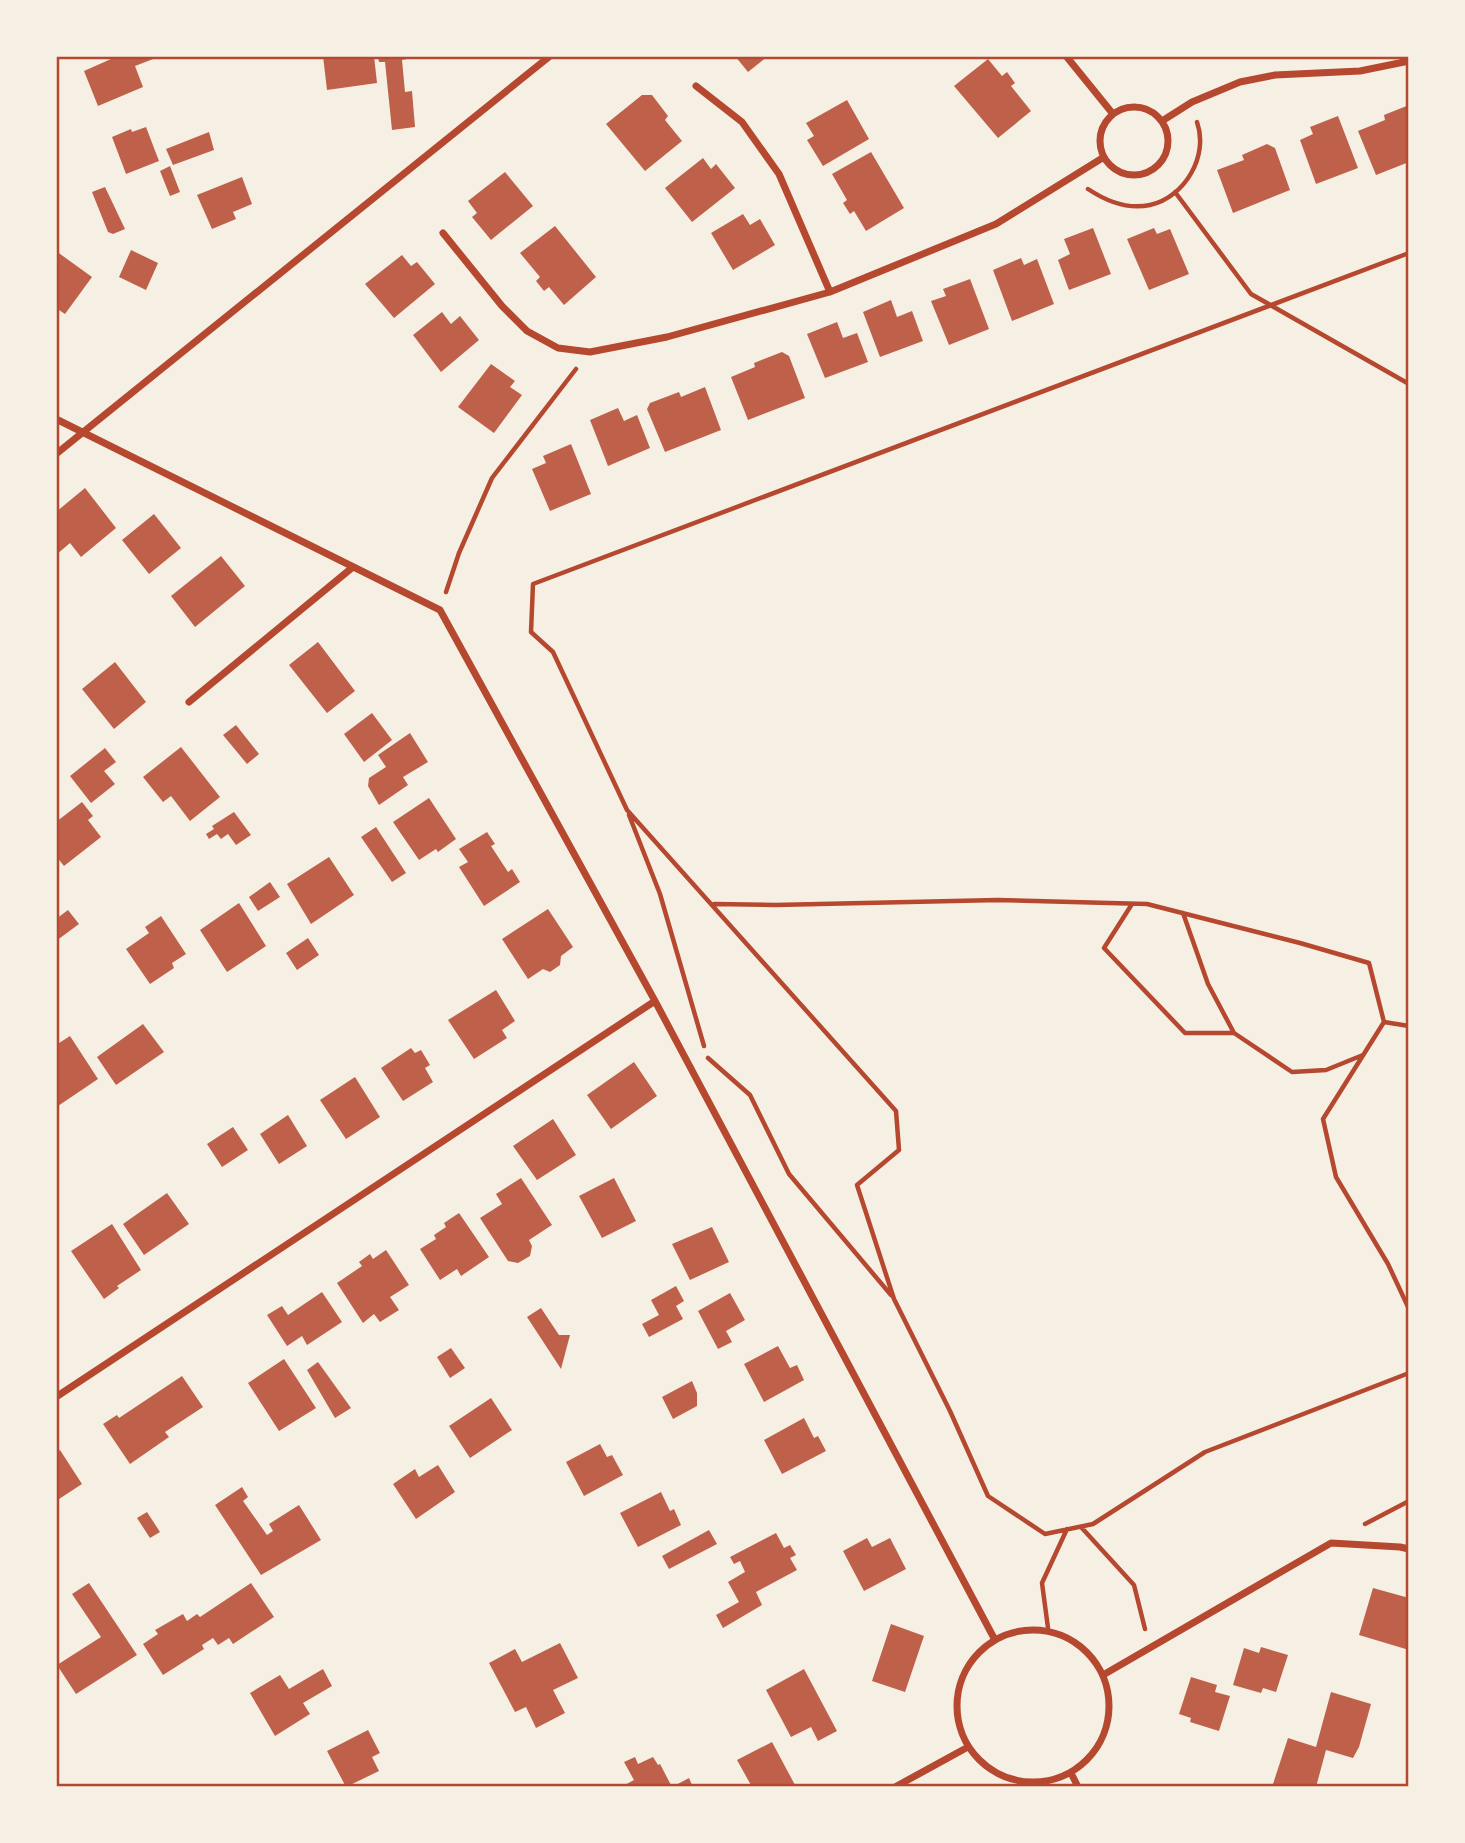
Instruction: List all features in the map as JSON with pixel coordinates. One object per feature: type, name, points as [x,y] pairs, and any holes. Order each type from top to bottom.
[{"type":"street","points":[[56,454],[550,56]]},
{"type":"street","points":[[1066,56],[1113,114]]},
{"type":"street","points":[[1162,121],[1189,104],[1240,82],[1275,75],[1360,71],[1409,61]]},
{"type":"street","points":[[696,86],[742,122],[779,174],[830,292]]},
{"type":"street","points":[[1133,107],[1144,108],[1162,121],[1168,140],[1163,159],[1156,167],[1138,175],[1128,174],[1110,165],[1104,157],[1101,134],[1113,114],[1133,107]]},
{"type":"street","points":[[443,233],[502,306],[527,331],[558,348],[590,352],[667,337],[830,292],[996,224],[1104,157]]},
{"type":"street","points":[[56,419],[440,610],[655,1001],[995,1640]]},
{"type":"street","points":[[189,702],[353,567]]},
{"type":"street","points":[[56,1397],[655,1001]]},
{"type":"street","points":[[1103,1675],[1331,1543],[1409,1549]]},
{"type":"street","points":[[1044,1630],[1069,1638],[1089,1653],[1103,1675],[1109,1696],[1109,1719],[1102,1740],[1089,1759],[1071,1773],[1049,1781],[1026,1783],[1003,1777],[984,1765],[968,1747],[959,1725],[957,1700],[963,1677],[976,1656],[995,1640],[1019,1631],[1044,1630]]},
{"type":"street","points":[[895,1787],[968,1747]]},
{"type":"street","points":[[1071,1773],[1079,1787]]},
{"type":"path","points":[[1076,175],[1088,189],[1106,201],[1121,205],[1152,205],[1175,192],[1197,165],[1199,129],[1189,104]]},
{"type":"path","points":[[1175,192],[1251,294],[1409,384]]},
{"type":"path","points":[[894,1299],[789,1174],[750,1095],[706,1056],[660,894],[627,810],[553,652],[531,632],[533,584],[1409,253]]},
{"type":"path","points":[[440,610],[459,554],[492,478],[590,352]]},
{"type":"path","points":[[627,810],[896,1111],[899,1150],[857,1185],[894,1299],[950,1411],[988,1496],[1045,1534],[1093,1524],[1205,1452],[1409,1373]]},
{"type":"path","points":[[713,904],[998,900],[1147,904],[1369,963],[1384,1022],[1323,1119],[1336,1177],[1388,1264],[1409,1309]]},
{"type":"path","points":[[1132,903],[1104,948],[1185,1033],[1234,1034]]},
{"type":"path","points":[[1183,913],[1208,984],[1234,1034],[1292,1072],[1326,1070],[1365,1055]]},
{"type":"path","points":[[1384,1022],[1409,1026]]},
{"type":"path","points":[[1364,1525],[1409,1501]]},
{"type":"path","points":[[1080,1527],[1134,1585],[1145,1632]]},
{"type":"path","points":[[1048,1628],[1042,1583],[1067,1529]]},
{"type":"building","points":[[110,56],[161,56],[135,66],[143,87],[98,106],[84,71],[111,59]]},
{"type":"building","points":[[323,56],[374,56],[377,83],[327,90]]},
{"type":"building","points":[[378,56],[422,56],[402,60],[405,92],[412,91],[415,127],[392,130],[385,62],[379,62]]},
{"type":"building","points":[[735,56],[768,56],[748,72]]},
{"type":"building","points":[[988,59],[1002,76],[1007,72],[1015,83],[1011,86],[1031,111],[998,138],[954,86]]},
{"type":"building","points":[[642,95],[652,95],[668,116],[665,120],[682,141],[645,171],[606,124]]},
{"type":"building","points":[[847,100],[869,139],[823,166],[807,140],[814,136],[806,123]]},
{"type":"building","points":[[1409,105],[1409,162],[1376,175],[1358,131],[1385,120],[1384,115]]},
{"type":"building","points":[[1338,116],[1358,168],[1316,184],[1300,140],[1313,134],[1310,127]]},
{"type":"building","points":[[146,127],[159,161],[126,174],[112,137],[131,129],[132,132]]},
{"type":"building","points":[[209,132],[214,150],[173,165],[166,149]]},
{"type":"building","points":[[1267,144],[1275,148],[1290,190],[1233,213],[1217,170],[1244,160],[1242,155]]},
{"type":"building","points":[[871,152],[904,208],[866,231],[854,211],[850,214],[843,203],[847,200],[832,174]]},
{"type":"building","points":[[703,158],[711,169],[716,164],[735,188],[692,222],[665,188]]},
{"type":"building","points":[[170,166],[180,192],[170,196],[160,171]]},
{"type":"building","points":[[505,172],[533,206],[491,240],[472,217],[477,213],[468,201]]},
{"type":"building","points":[[242,177],[252,204],[233,212],[236,219],[212,229],[197,195]]},
{"type":"building","points":[[105,187],[125,229],[113,234],[108,232],[92,192]]},
{"type":"building","points":[[743,214],[750,225],[760,219],[775,245],[733,270],[711,233]]},
{"type":"building","points":[[555,226],[596,277],[564,305],[549,287],[544,291],[536,281],[540,277],[520,253]]},
{"type":"building","points":[[1093,228],[1111,274],[1069,290],[1058,260],[1070,254],[1064,239]]},
{"type":"building","points":[[1154,228],[1157,234],[1170,229],[1189,274],[1149,290],[1127,239]]},
{"type":"building","points":[[131,250],[158,263],[146,290],[119,277]]},
{"type":"building","points":[[56,251],[92,277],[65,314],[56,308]]},
{"type":"building","points":[[402,255],[411,266],[417,262],[435,284],[394,318],[365,284]]},
{"type":"building","points":[[1021,258],[1024,265],[1037,259],[1054,304],[1012,321],[993,270]]},
{"type":"building","points":[[970,279],[989,329],[949,345],[931,301],[946,296],[943,289]]},
{"type":"building","points":[[891,300],[897,317],[912,311],[923,341],[880,357],[863,312]]},
{"type":"building","points":[[442,312],[451,324],[460,316],[479,340],[441,372],[413,335]]},
{"type":"building","points":[[837,322],[843,338],[857,333],[868,362],[825,378],[807,334]]},
{"type":"building","points":[[782,352],[789,356],[805,398],[748,420],[731,377],[755,367],[754,363]]},
{"type":"building","points":[[491,364],[515,381],[510,387],[522,395],[494,433],[458,407]]},
{"type":"building","points":[[705,387],[721,430],[665,452],[647,409],[650,403],[679,392],[681,397]]},
{"type":"building","points":[[618,408],[624,421],[637,415],[650,448],[608,466],[590,420]]},
{"type":"building","points":[[571,444],[591,494],[550,511],[532,469],[546,463],[543,456]]},
{"type":"building","points":[[85,488],[116,528],[81,557],[70,543],[56,555],[56,512]]},
{"type":"building","points":[[154,514],[181,548],[149,574],[122,540]]},
{"type":"building","points":[[221,556],[245,586],[195,627],[171,596]]},
{"type":"building","points":[[318,642],[355,691],[327,713],[289,665]]},
{"type":"building","points":[[115,662],[146,702],[114,729],[82,689]]},
{"type":"building","points":[[372,713],[392,740],[364,762],[344,734]]},
{"type":"building","points":[[236,725],[259,754],[247,764],[223,735]]},
{"type":"building","points":[[410,733],[428,762],[403,777],[408,785],[379,805],[368,786],[369,778],[386,767],[378,755]]},
{"type":"building","points":[[181,747],[220,797],[190,821],[171,796],[163,802],[143,777]]},
{"type":"building","points":[[105,748],[116,762],[104,771],[115,784],[91,803],[70,776]]},
{"type":"building","points":[[429,798],[456,839],[438,852],[436,849],[419,860],[393,822]]},
{"type":"building","points":[[82,802],[93,816],[88,820],[101,837],[64,866],[56,856],[56,822]]},
{"type":"building","points":[[234,812],[251,835],[236,845],[228,834],[221,839],[217,834],[209,839],[206,834],[214,829],[212,826]]},
{"type":"building","points":[[376,827],[406,873],[392,882],[361,837]]},
{"type":"building","points":[[487,832],[495,844],[491,846],[508,872],[512,869],[520,882],[484,906],[459,867],[468,862],[459,849]]},
{"type":"building","points":[[329,857],[354,895],[311,924],[287,884]]},
{"type":"building","points":[[270,882],[280,897],[258,911],[249,897]]},
{"type":"building","points":[[239,903],[266,946],[227,972],[200,930]]},
{"type":"building","points":[[548,909],[573,947],[561,956],[560,965],[550,972],[543,969],[528,979],[502,939]]},
{"type":"building","points":[[68,910],[79,924],[56,941],[56,919]]},
{"type":"building","points":[[161,916],[186,954],[172,963],[174,968],[150,984],[126,949],[149,933],[145,927]]},
{"type":"building","points":[[308,938],[319,955],[297,970],[286,953]]},
{"type":"building","points":[[496,990],[515,1021],[502,1030],[507,1038],[474,1059],[448,1020]]},
{"type":"building","points":[[143,1024],[164,1052],[116,1085],[97,1057]]},
{"type":"building","points":[[70,1036],[98,1079],[58,1106],[56,1045]]},
{"type":"building","points":[[411,1048],[415,1053],[421,1050],[430,1065],[425,1068],[433,1082],[403,1101],[381,1068]]},
{"type":"building","points":[[634,1062],[657,1096],[611,1129],[587,1095]]},
{"type":"building","points":[[355,1077],[380,1117],[346,1139],[320,1100]]},
{"type":"building","points":[[288,1115],[307,1146],[279,1164],[260,1134]]},
{"type":"building","points":[[553,1119],[576,1155],[537,1180],[513,1146]]},
{"type":"building","points":[[233,1127],[248,1150],[222,1167],[207,1144]]},
{"type":"building","points":[[521,1178],[552,1225],[529,1240],[532,1246],[530,1256],[518,1263],[508,1261],[480,1218],[502,1204],[496,1194]]},
{"type":"building","points":[[614,1178],[636,1221],[602,1238],[579,1196]]},
{"type":"building","points":[[167,1193],[189,1224],[144,1255],[123,1224]]},
{"type":"building","points":[[459,1213],[489,1257],[461,1276],[457,1269],[440,1280],[420,1249],[436,1239],[434,1235],[446,1227],[444,1223]]},
{"type":"building","points":[[112,1224],[141,1270],[117,1286],[119,1288],[104,1299],[71,1251]]},
{"type":"building","points":[[712,1227],[729,1262],[690,1280],[672,1244]]},
{"type":"building","points":[[386,1250],[409,1285],[390,1297],[399,1310],[380,1322],[374,1314],[363,1323],[337,1283],[362,1266],[359,1262],[370,1254],[373,1259]]},
{"type":"building","points":[[676,1286],[684,1301],[676,1306],[683,1319],[649,1337],[642,1324],[659,1315],[651,1300]]},
{"type":"building","points":[[322,1292],[342,1322],[307,1345],[302,1336],[287,1346],[267,1315],[282,1306],[288,1315]]},
{"type":"building","points":[[730,1293],[745,1320],[726,1331],[732,1342],[718,1349],[698,1311]]},
{"type":"building","points":[[541,1308],[559,1335],[570,1335],[561,1369],[527,1317]]},
{"type":"building","points":[[778,1346],[790,1368],[797,1365],[804,1380],[764,1402],[744,1364]]},
{"type":"building","points":[[451,1348],[465,1368],[450,1378],[437,1357]]},
{"type":"building","points":[[284,1359],[316,1408],[279,1431],[248,1383]]},
{"type":"building","points":[[318,1362],[351,1408],[335,1418],[307,1370]]},
{"type":"building","points":[[182,1376],[203,1407],[165,1432],[169,1437],[130,1464],[103,1424],[117,1415],[119,1418]]},
{"type":"building","points":[[692,1381],[697,1393],[697,1406],[673,1419],[662,1397]]},
{"type":"building","points":[[491,1398],[512,1430],[470,1458],[449,1426]]},
{"type":"building","points":[[804,1418],[814,1438],[818,1436],[826,1451],[782,1474],[764,1440]]},
{"type":"building","points":[[600,1444],[607,1457],[612,1455],[623,1475],[584,1496],[566,1462]]},
{"type":"building","points":[[60,1450],[82,1484],[56,1501],[56,1453]]},
{"type":"building","points":[[438,1465],[455,1492],[416,1519],[393,1484],[415,1469],[419,1477]]},
{"type":"building","points":[[242,1487],[248,1497],[243,1501],[267,1535],[273,1531],[269,1524],[299,1505],[321,1540],[261,1575],[215,1505]]},
{"type":"building","points":[[661,1492],[670,1511],[674,1509],[681,1525],[638,1547],[620,1513]]},
{"type":"building","points":[[147,1512],[160,1532],[150,1538],[137,1518]]},
{"type":"building","points":[[709,1530],[717,1544],[669,1569],[662,1556]]},
{"type":"building","points":[[776,1533],[784,1548],[790,1545],[796,1555],[790,1558],[797,1570],[756,1592],[762,1605],[723,1628],[716,1615],[739,1602],[728,1582],[745,1572],[740,1561],[734,1564],[730,1557]]},
{"type":"building","points":[[867,1538],[872,1547],[890,1538],[906,1569],[864,1591],[843,1551]]},
{"type":"building","points":[[89,1583],[137,1655],[76,1694],[57,1665],[101,1637],[72,1594]]},
{"type":"building","points":[[251,1583],[274,1617],[233,1644],[229,1638],[218,1645],[213,1638],[202,1645],[204,1649],[163,1675],[143,1644],[158,1634],[155,1630],[183,1614],[187,1621],[197,1614],[200,1617]]},
{"type":"building","points":[[1373,1588],[1409,1598],[1409,1650],[1359,1635]]},
{"type":"building","points":[[891,1624],[924,1636],[905,1692],[872,1681]]},
{"type":"building","points":[[560,1643],[578,1678],[553,1690],[565,1713],[536,1728],[526,1707],[515,1712],[489,1663],[515,1649],[522,1662]]},
{"type":"building","points":[[1261,1647],[1288,1655],[1276,1692],[1263,1688],[1261,1693],[1233,1685],[1244,1648],[1259,1653]]},
{"type":"building","points":[[323,1669],[332,1686],[303,1703],[310,1714],[275,1736],[250,1693],[280,1675],[289,1689]]},
{"type":"building","points":[[804,1669],[837,1731],[818,1741],[811,1727],[791,1737],[766,1690]]},
{"type":"building","points":[[1191,1677],[1217,1685],[1215,1692],[1230,1696],[1219,1731],[1190,1722],[1191,1718],[1179,1714]]},
{"type":"building","points":[[1331,1692],[1371,1704],[1359,1747],[1353,1758],[1326,1750],[1316,1787],[1272,1787],[1288,1738],[1316,1747]]},
{"type":"building","points":[[368,1730],[380,1753],[372,1757],[379,1771],[346,1787],[327,1751]]},
{"type":"building","points":[[772,1742],[795,1785],[752,1787],[737,1760]]},
{"type":"building","points":[[635,1757],[638,1764],[653,1757],[658,1765],[660,1764],[672,1787],[621,1787],[634,1780],[624,1762]]},
{"type":"building","points":[[689,1778],[693,1787],[672,1787]]}]
